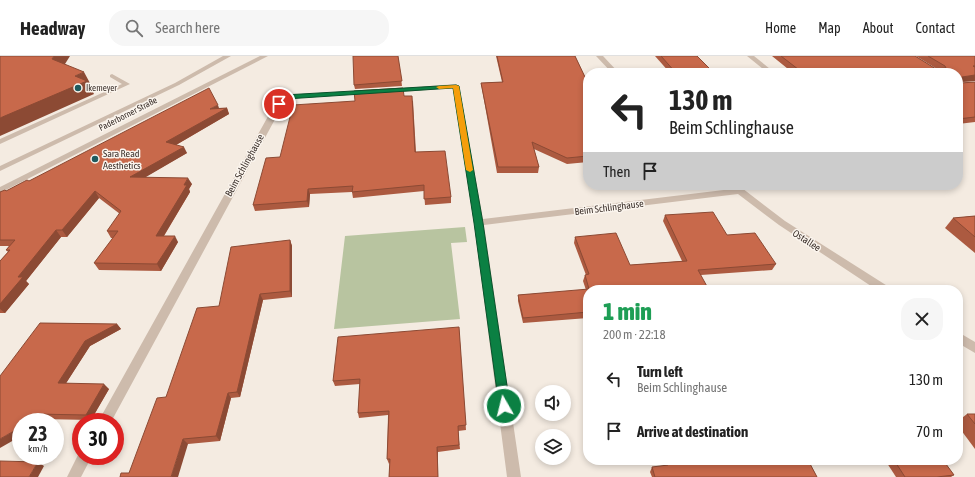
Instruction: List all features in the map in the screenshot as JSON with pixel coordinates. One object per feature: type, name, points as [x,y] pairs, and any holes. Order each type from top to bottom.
[{"type":"street","name":"Paderborner Straße","points":[[0,169],[177,84],[228,56]]},
{"type":"street","name":"Paderborner Straße","points":[[0,190],[265,56]]},
{"type":"street","points":[[599,56],[611,68]]},
{"type":"street","points":[[750,56],[766,68]]},
{"type":"street","points":[[0,142],[128,84],[112,76]]},
{"type":"street","name":"Beim Schlinghause","points":[[109,413],[199,246],[274,111],[284,97],[456,86],[478,223],[514,477]]},
{"type":"street","name":"Beim Schlinghause","points":[[478,223],[721,190]]},
{"type":"street","name":"Ostallee","points":[[739,190],[782,223],[877,285]]},
{"type":"street","points":[[963,340],[975,348]]},
{"type":"street","points":[[74,477],[80,465]]},
{"type":"green space","points":[[465,227],[467,242],[451,243],[460,319],[334,329],[345,236]]},
{"type":"building","points":[[0,56],[54,56],[52,59],[84,72],[75,76],[87,81],[0,118]]},
{"type":"building","points":[[353,56],[398,56],[402,81],[354,85]]},
{"type":"building","points":[[497,56],[575,56],[583,73],[583,156],[567,158],[532,142],[539,167],[498,167],[481,83],[503,82]]},
{"type":"building","points":[[661,56],[697,56],[709,68],[672,68]]},
{"type":"building","points":[[781,56],[915,56],[934,68],[797,68]]},
{"type":"building","points":[[928,56],[975,56],[975,66],[973,66],[975,67],[975,75],[963,77],[963,68],[946,68]]},
{"type":"building","points":[[975,82],[975,117],[963,118],[963,83]]},
{"type":"building","points":[[209,88],[218,105],[210,109],[227,108],[166,142],[184,147],[130,177],[188,178],[184,185],[187,185],[156,236],[175,236],[157,264],[94,263],[118,231],[107,231],[121,211],[95,191],[62,230],[56,230],[18,277],[23,277],[0,304],[0,261],[10,250],[6,250],[15,240],[0,240],[0,192],[6,191],[27,180],[29,181]]},
{"type":"building","points":[[403,88],[404,96],[412,96],[415,152],[445,151],[451,197],[424,199],[424,185],[352,192],[353,186],[308,189],[307,201],[253,205],[266,158],[280,157],[293,105],[355,101],[354,91]]},
{"type":"building","points":[[713,212],[727,235],[755,233],[776,264],[698,270],[706,285],[588,285],[585,275],[589,274],[575,237],[616,233],[630,265],[687,261],[665,215]]},
{"type":"building","points":[[975,216],[975,237],[953,218]]},
{"type":"building","points":[[290,240],[290,291],[260,294],[237,392],[228,393],[216,436],[183,439],[171,477],[120,477],[121,473],[129,473],[157,398],[166,397],[197,308],[219,306],[231,247]]},
{"type":"building","points":[[583,290],[583,312],[523,318],[518,295]]},
{"type":"building","points":[[40,323],[117,324],[85,341],[58,383],[104,384],[87,413],[72,413],[72,415],[64,415],[64,413],[12,413],[12,432],[0,439],[0,376]]},
{"type":"building","points":[[459,327],[466,425],[458,426],[459,445],[437,447],[438,477],[389,477],[390,459],[387,459],[389,411],[358,413],[360,379],[333,381],[338,337]]},
{"type":"building","points":[[967,414],[975,414],[975,424]]},
{"type":"building","points":[[0,461],[12,461],[12,465],[36,465],[29,477],[0,477]]},
{"type":"building","points":[[668,465],[811,465],[817,477],[655,477],[652,467]]},
{"type":"building","points":[[897,465],[947,465],[954,475],[937,477],[905,477]]},
{"type":"slow traffic","points":[[439,87],[456,86],[470,170]]},
{"type":"place","name":"Ikemeyer","points":[[78,88]]},
{"type":"place","name":"Sara Read Aesthetics","points":[[95,159]]},
{"type":"route","points":[[279,104],[284,97],[456,86],[478,223],[504,406]]}]
